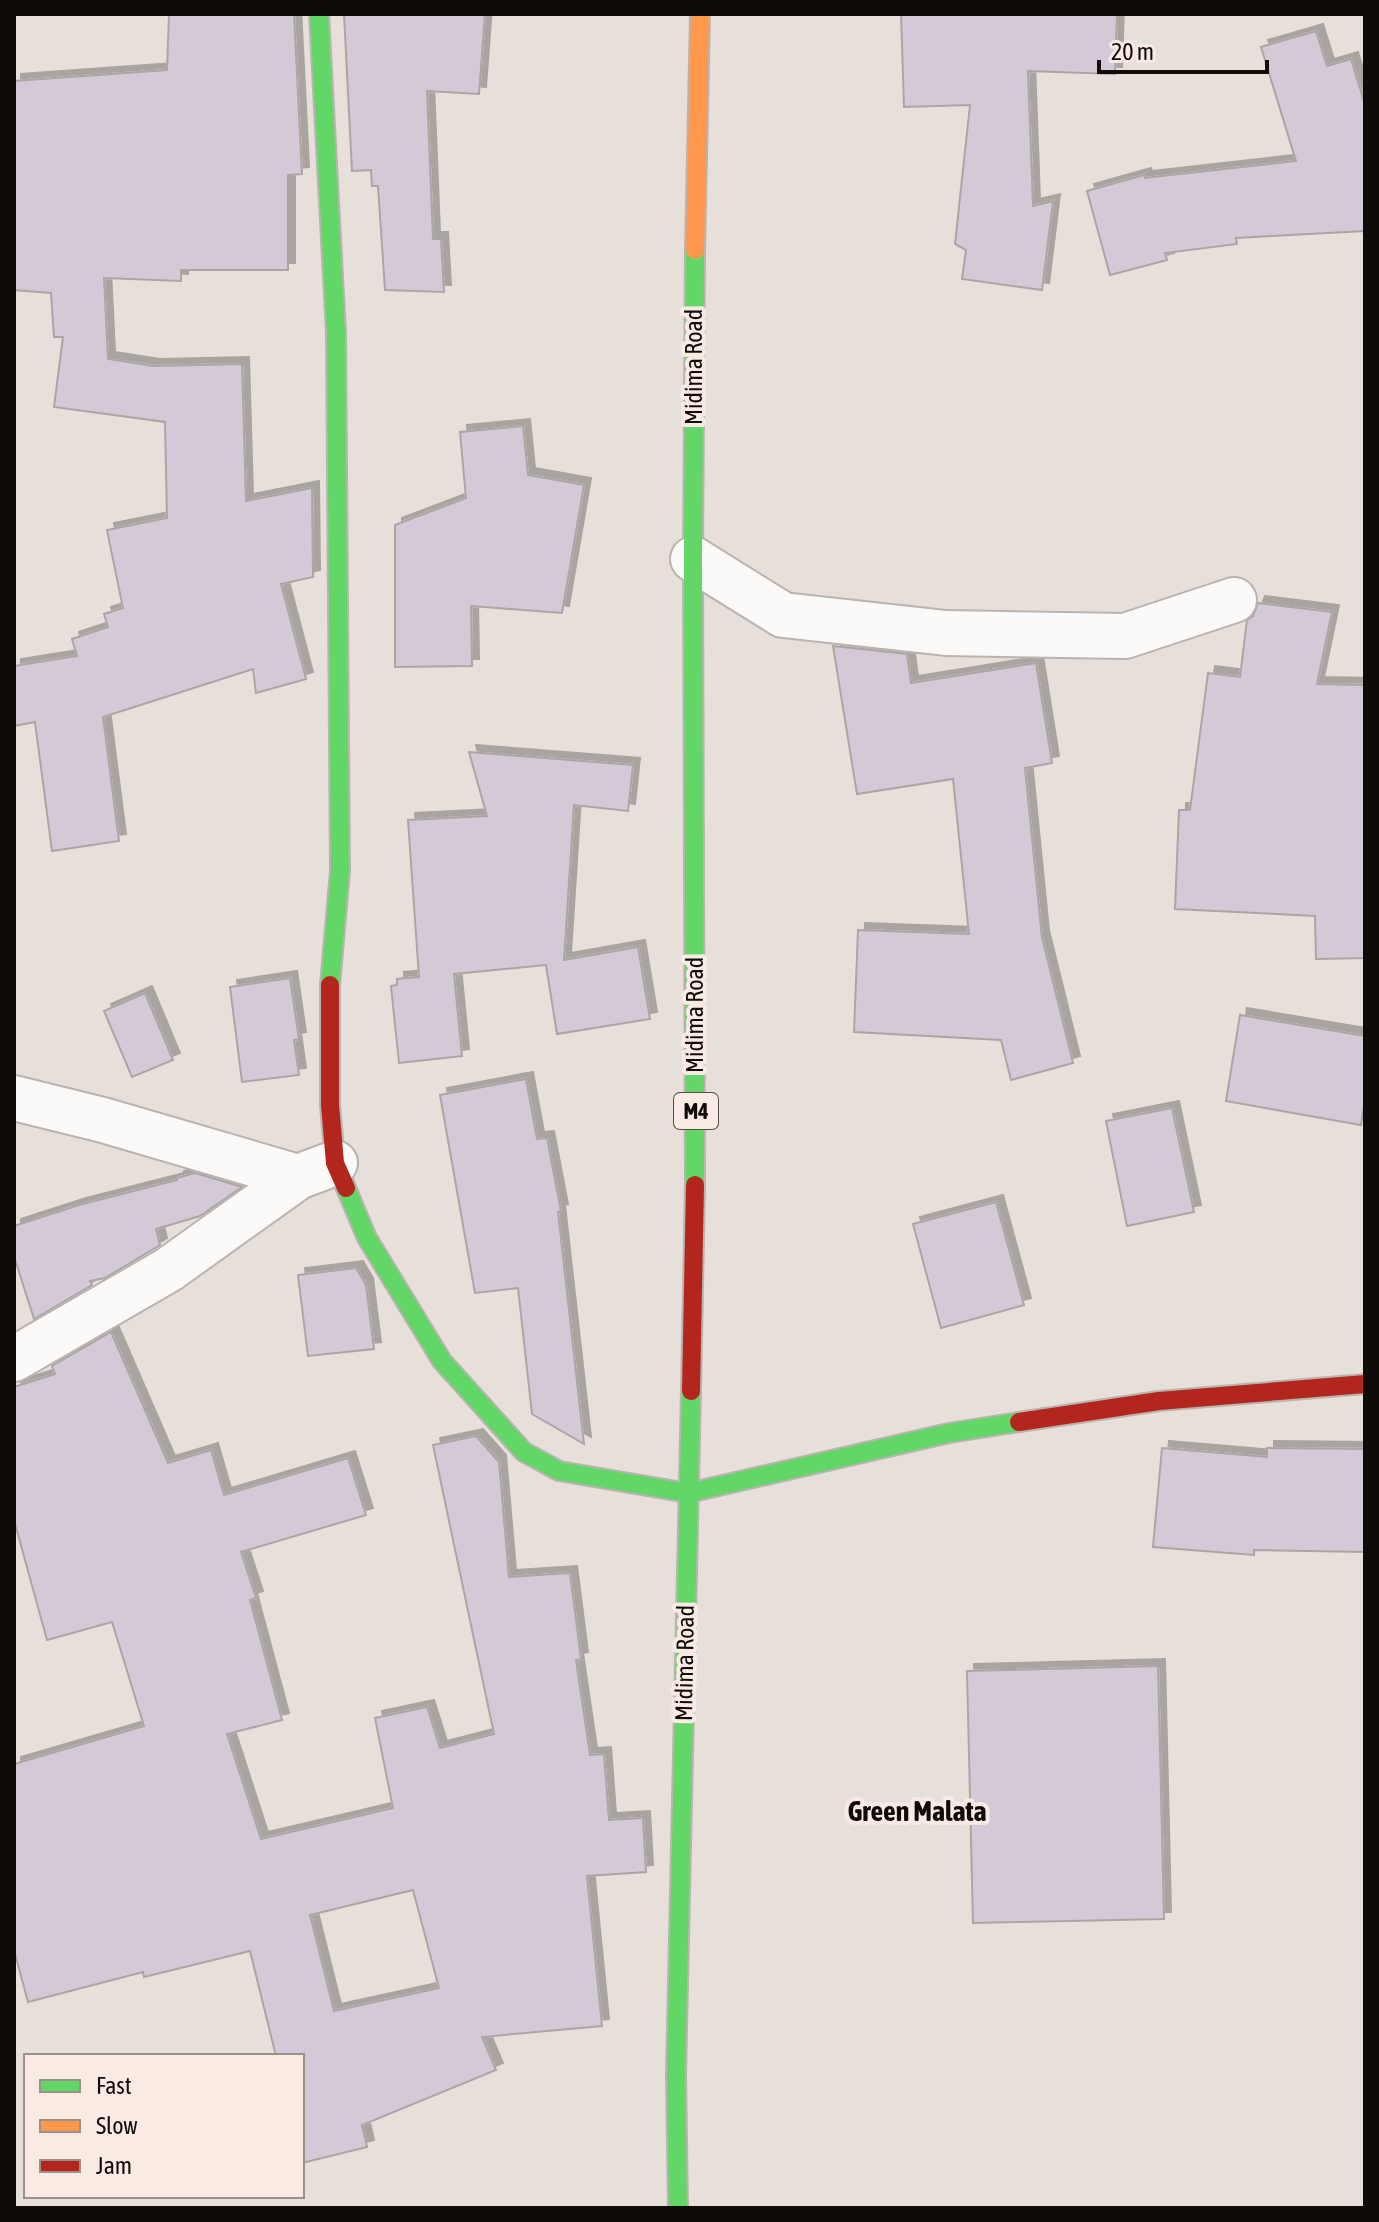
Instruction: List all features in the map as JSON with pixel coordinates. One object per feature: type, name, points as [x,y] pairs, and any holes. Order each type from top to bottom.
[{"type":"street","points":[[14,1359],[168,1270],[316,1170],[330,1105],[329,998],[340,871],[336,333],[319,14]]},
{"type":"street","name":"Midima Road","points":[[678,2208],[676,2075],[696,1158],[693,559],[700,14]]},
{"type":"street","points":[[693,559],[783,615],[946,633],[1125,636],[1234,600]]},
{"type":"street","points":[[14,1098],[316,1170],[367,1238],[442,1361],[524,1452],[559,1471],[688,1493],[949,1433],[1035,1419],[1159,1401],[1365,1384]]},
{"type":"building","points":[[169,14],[294,14],[302,174],[288,175],[288,270],[181,270],[181,281],[104,278],[108,359],[153,366],[242,364],[246,501],[312,488],[313,577],[281,584],[306,679],[256,693],[253,669],[103,717],[119,841],[52,851],[35,722],[14,726],[14,666],[77,656],[72,639],[108,627],[104,614],[123,608],[107,530],[167,518],[165,422],[54,407],[63,337],[54,337],[51,293],[14,290],[14,81],[167,70]]},
{"type":"building","points":[[344,14],[485,14],[479,94],[427,91],[433,239],[441,239],[444,292],[385,290],[378,186],[372,186],[371,170],[352,171]]},
{"type":"building","points":[[901,14],[1117,14],[1115,74],[1028,71],[1033,206],[1053,201],[1042,290],[962,279],[966,250],[955,244],[970,105],[904,107]]},
{"type":"building","points":[[1316,31],[1327,66],[1351,59],[1365,105],[1365,231],[1236,238],[1237,244],[1165,253],[1167,260],[1110,275],[1087,191],[1144,175],[1145,178],[1296,161],[1261,47]]},
{"type":"building","points":[[523,426],[528,475],[584,485],[562,613],[471,606],[472,666],[395,667],[395,525],[466,498],[460,432]]},
{"type":"building","points":[[1258,603],[1332,612],[1317,684],[1365,685],[1365,958],[1316,959],[1315,916],[1175,909],[1179,810],[1190,810],[1208,673],[1240,677],[1247,620],[1253,616]]},
{"type":"building","points":[[833,646],[907,654],[911,683],[1036,663],[1052,763],[1025,768],[1042,937],[1073,1063],[1011,1080],[1001,1040],[854,1032],[858,930],[969,934],[953,779],[857,794]]},
{"type":"building","points":[[469,752],[633,765],[628,811],[574,805],[564,960],[638,947],[650,1019],[557,1034],[546,965],[454,974],[462,1056],[399,1063],[391,986],[397,985],[397,979],[419,977],[408,820],[487,816]]},
{"type":"building","points":[[290,978],[299,1039],[294,1040],[299,1075],[242,1082],[230,987]]},
{"type":"building","points":[[145,993],[173,1060],[132,1077],[104,1011]]},
{"type":"building","points":[[1240,1015],[1365,1036],[1365,1099],[1361,1125],[1226,1101]]},
{"type":"building","points":[[526,1079],[537,1139],[547,1138],[561,1211],[558,1212],[584,1444],[532,1414],[518,1288],[475,1293],[440,1095]]},
{"type":"building","points":[[1172,1108],[1194,1212],[1127,1226],[1106,1121]]},
{"type":"building","points":[[195,1173],[242,1187],[200,1216],[156,1229],[160,1245],[105,1278],[90,1281],[92,1285],[34,1319],[14,1256],[14,1226]]},
{"type":"building","points":[[996,1202],[1024,1305],[941,1328],[913,1224]]},
{"type":"building","points":[[356,1268],[366,1285],[374,1349],[308,1356],[298,1275]]},
{"type":"building","points":[[111,1332],[168,1463],[211,1450],[224,1495],[348,1458],[366,1515],[241,1552],[256,1598],[250,1600],[282,1720],[227,1734],[261,1839],[393,1808],[375,1718],[427,1707],[440,1748],[494,1734],[433,1445],[476,1436],[499,1462],[509,1577],[570,1573],[581,1659],[576,1660],[590,1755],[604,1754],[609,1820],[643,1818],[646,1872],[587,1876],[602,2026],[482,2037],[496,2070],[362,2125],[367,2147],[304,2163],[304,2054],[276,2054],[250,1951],[144,1977],[143,1972],[28,2002],[14,1950],[14,1764],[144,1726],[112,1622],[47,1640],[14,1520],[14,1387],[55,1374],[52,1366]],"holes":[[[413,1890],[439,1988],[334,2011],[310,1915]]]},
{"type":"building","points":[[1162,1448],[1267,1457],[1267,1448],[1365,1449],[1365,1552],[1254,1550],[1254,1555],[1153,1547]]},
{"type":"building","points":[[1158,1666],[1164,1919],[973,1923],[967,1671]]},
{"type":"traffic: fast","points":[[319,14],[336,333],[340,871],[330,985]]},
{"type":"traffic: fast","points":[[695,250],[695,1185]]},
{"type":"traffic: fast","points":[[346,1188],[367,1238],[442,1361],[524,1452],[559,1471],[688,1493],[949,1433],[1019,1422]]},
{"type":"traffic: fast","points":[[678,2208],[676,2075],[691,1391]]},
{"type":"traffic: slow","points":[[695,250],[700,14]]},
{"type":"traffic: jam","points":[[330,985],[330,1105],[335,1163],[346,1188]]},
{"type":"traffic: jam","points":[[691,1391],[695,1185]]},
{"type":"traffic: jam","points":[[1019,1422],[1159,1401],[1365,1384]]},
{"type":"district","name":"Green Malata","points":[[917,1811]]}]
